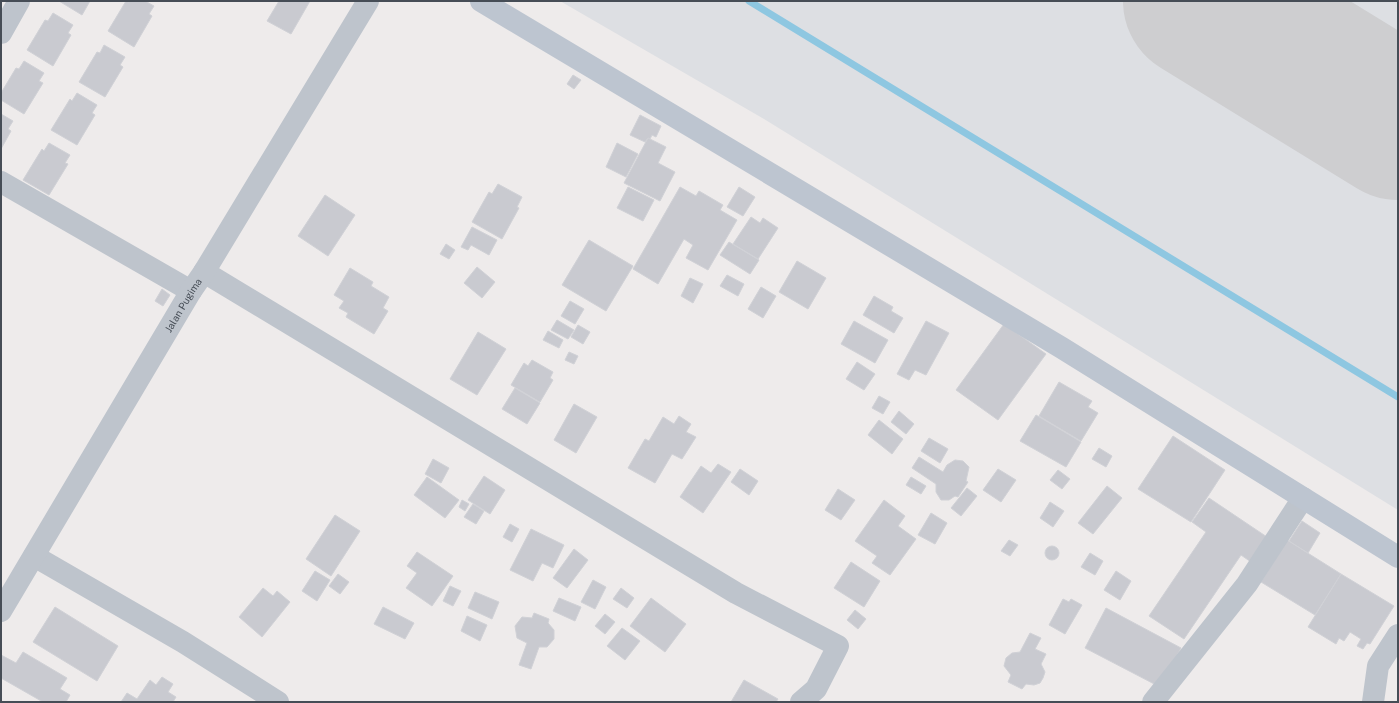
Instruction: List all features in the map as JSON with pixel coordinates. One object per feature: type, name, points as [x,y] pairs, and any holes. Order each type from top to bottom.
[{"type":"main road","points":[[482,1],[1062,348],[1398,557]]},
{"type":"street","points":[[1,33],[19,1]]},
{"type":"street","name":"Jalan Pugima","points":[[1,611],[191,291],[368,1]]},
{"type":"street","points":[[1,182],[191,291]]},
{"type":"street","points":[[204,272],[730,589],[838,646],[816,688],[801,702]]},
{"type":"street","points":[[1153,702],[1247,584],[1303,498]]},
{"type":"street","points":[[34,556],[183,642],[278,702]]},
{"type":"street","points":[[1373,702],[1378,666],[1398,635]]},
{"type":"shaded area","points":[[560,1],[1398,1],[1398,510],[764,119]]},
{"type":"building","points":[[59,1],[90,1],[82,15]]},
{"type":"building","points":[[126,1],[145,1],[154,6],[149,14],[152,16],[134,47],[108,31]]},
{"type":"building","points":[[279,1],[310,1],[291,34],[267,21]]},
{"type":"building","points":[[53,13],[73,25],[68,33],[71,35],[53,66],[27,50],[45,20],[48,21]]},
{"type":"building","points":[[104,45],[125,57],[120,65],[123,67],[105,97],[79,82],[97,52],[100,53]]},
{"type":"building","points":[[24,61],[44,73],[39,81],[43,83],[24,114],[1,100],[1,93],[16,68],[19,69]]},
{"type":"building","points":[[573,75],[581,80],[574,89],[567,84]]},
{"type":"building","points":[[77,93],[97,105],[92,113],[95,115],[77,145],[51,130],[70,99],[72,101]]},
{"type":"building","points":[[1,114],[13,121],[8,129],[11,131],[1,149]]},
{"type":"building","points":[[640,115],[661,126],[656,137],[652,135],[650,139],[648,138],[645,142],[630,135]]},
{"type":"building","points":[[648,138],[666,147],[658,163],[675,172],[660,201],[624,183]]},
{"type":"building","points":[[49,143],[70,155],[65,163],[68,164],[49,195],[23,180],[42,149],[44,151]]},
{"type":"building","points":[[617,143],[638,154],[626,177],[606,167]]},
{"type":"building","points":[[498,184],[522,197],[517,207],[519,208],[502,239],[472,222],[489,192],[492,194]]},
{"type":"building","points":[[628,187],[654,200],[643,221],[617,208]]},
{"type":"building","points":[[680,187],[696,196],[699,191],[723,205],[720,210],[737,220],[708,270],[686,258],[693,245],[684,239],[658,284],[633,269]]},
{"type":"building","points":[[739,187],[755,197],[743,216],[727,207]]},
{"type":"building","points":[[325,195],[355,215],[328,256],[298,236]]},
{"type":"building","points":[[751,217],[760,223],[763,218],[778,228],[758,259],[733,244]]},
{"type":"building","points":[[472,227],[497,240],[489,255],[471,245],[468,250],[461,247]]},
{"type":"building","points":[[589,240],[633,266],[606,311],[562,285]]},
{"type":"building","points":[[729,242],[759,260],[750,274],[720,255]]},
{"type":"building","points":[[446,244],[455,250],[449,259],[440,254]]},
{"type":"building","points":[[797,261],[826,278],[808,309],[779,292]]},
{"type":"building","points":[[477,267],[495,282],[482,298],[464,283]]},
{"type":"building","points":[[350,268],[373,282],[371,286],[389,297],[383,308],[388,311],[374,334],[346,317],[348,313],[339,308],[344,301],[334,295]]},
{"type":"building","points":[[727,275],[744,284],[738,296],[720,286]]},
{"type":"building","points":[[690,278],[703,284],[693,303],[681,296]]},
{"type":"building","points":[[761,287],[776,296],[763,318],[748,309]]},
{"type":"building","points":[[162,289],[170,295],[163,306],[155,301]]},
{"type":"building","points":[[874,296],[893,307],[891,311],[903,318],[894,333],[863,315]]},
{"type":"building","points":[[570,301],[584,309],[575,324],[561,316]]},
{"type":"building","points":[[557,320],[574,330],[568,339],[551,330]]},
{"type":"building","points":[[854,321],[888,340],[875,363],[841,344]]},
{"type":"building","points":[[926,321],[949,333],[926,375],[915,370],[909,380],[897,374]]},
{"type":"building","points":[[1004,324],[1046,354],[998,420],[956,390]]},
{"type":"building","points":[[578,325],[590,332],[583,344],[571,337]]},
{"type":"building","points":[[548,331],[563,340],[559,348],[543,340]]},
{"type":"building","points":[[478,332],[506,349],[477,395],[450,379]]},
{"type":"building","points":[[569,352],[578,356],[574,364],[565,360]]},
{"type":"building","points":[[532,360],[553,372],[550,378],[553,380],[540,402],[511,385],[524,363],[528,366]]},
{"type":"building","points":[[857,362],[875,374],[864,390],[846,379]]},
{"type":"building","points":[[1059,382],[1092,401],[1088,407],[1098,413],[1081,441],[1039,416]]},
{"type":"building","points":[[515,388],[540,403],[527,424],[502,409]]},
{"type":"building","points":[[879,396],[890,402],[883,414],[872,408]]},
{"type":"building","points":[[574,404],[597,417],[576,453],[554,440]]},
{"type":"building","points":[[899,411],[914,424],[906,434],[891,422]]},
{"type":"building","points":[[1036,415],[1081,442],[1066,467],[1020,441]]},
{"type":"building","points":[[679,416],[691,424],[686,432],[696,437],[682,459],[672,454],[655,483],[628,468],[645,439],[649,441],[663,417],[674,424]]},
{"type":"building","points":[[879,420],[903,439],[892,454],[868,435]]},
{"type":"building","points":[[1173,436],[1225,470],[1191,522],[1138,489]]},
{"type":"building","points":[[929,438],[948,449],[940,463],[921,451]]},
{"type":"building","points":[[1099,448],[1112,456],[1106,467],[1092,459]]},
{"type":"building","points":[[919,457],[943,472],[947,465],[955,460],[963,461],[969,467],[966,481],[968,482],[958,497],[955,496],[949,500],[941,500],[936,492],[936,484],[912,468]]},
{"type":"building","points":[[433,459],[449,468],[441,483],[425,474]]},
{"type":"building","points":[[718,464],[731,472],[703,513],[680,497],[701,466],[711,473]]},
{"type":"building","points":[[740,469],[758,481],[749,495],[731,482]]},
{"type":"building","points":[[998,469],[1016,480],[1001,502],[983,490]]},
{"type":"building","points":[[1058,470],[1070,479],[1062,489],[1050,480]]},
{"type":"building","points":[[484,476],[505,490],[490,514],[468,500]]},
{"type":"building","points":[[427,477],[459,500],[445,518],[414,495]]},
{"type":"building","points":[[911,477],[926,486],[921,494],[906,485]]},
{"type":"building","points":[[1107,486],[1122,498],[1093,534],[1078,523]]},
{"type":"building","points":[[967,488],[977,496],[961,516],[951,508]]},
{"type":"building","points":[[838,489],[855,500],[841,520],[825,510]]},
{"type":"building","points":[[1209,498],[1267,537],[1251,562],[1241,555],[1184,639],[1149,616],[1206,532],[1192,522]]},
{"type":"building","points":[[462,500],[469,504],[465,511],[459,507]]},
{"type":"building","points":[[884,500],[905,516],[898,526],[916,539],[890,575],[872,563],[877,556],[855,541]]},
{"type":"building","points":[[1050,502],[1064,511],[1053,527],[1040,518]]},
{"type":"building","points":[[473,504],[484,511],[476,524],[464,517]]},
{"type":"building","points":[[931,513],[947,523],[935,544],[918,535]]},
{"type":"building","points":[[335,515],[360,531],[331,576],[306,559]]},
{"type":"building","points":[[1302,521],[1320,533],[1308,553],[1289,541]]},
{"type":"building","points":[[510,524],[519,529],[512,542],[503,537]]},
{"type":"building","points":[[531,529],[564,545],[553,568],[542,563],[533,581],[510,570]]},
{"type":"building","points":[[1009,540],[1018,545],[1010,556],[1001,551]]},
{"type":"building","points":[[1287,540],[1341,574],[1315,615],[1261,582]]},
{"type":"building","points":[[1049,546],[1055,546],[1059,550],[1059,556],[1055,560],[1049,560],[1045,556],[1045,550]]},
{"type":"building","points":[[574,549],[588,560],[567,588],[553,578]]},
{"type":"building","points":[[417,552],[453,576],[432,606],[406,588],[417,573],[407,566]]},
{"type":"building","points":[[1090,553],[1103,561],[1095,575],[1081,567]]},
{"type":"building","points":[[851,562],[880,581],[864,607],[834,588]]},
{"type":"building","points":[[315,571],[330,580],[317,601],[302,591]]},
{"type":"building","points":[[1116,571],[1131,581],[1120,600],[1104,590]]},
{"type":"building","points":[[338,574],[349,582],[340,594],[329,586]]},
{"type":"building","points":[[1341,574],[1394,606],[1370,644],[1367,643],[1363,649],[1357,646],[1361,639],[1350,632],[1344,641],[1339,638],[1336,644],[1308,627]]},
{"type":"building","points":[[593,580],[606,587],[595,609],[581,602]]},
{"type":"building","points":[[450,586],[461,591],[453,606],[443,601]]},
{"type":"building","points":[[263,588],[273,596],[277,591],[290,602],[262,637],[239,617]]},
{"type":"building","points":[[621,588],[634,598],[627,608],[613,599]]},
{"type":"building","points":[[475,592],[499,602],[492,619],[468,608]]},
{"type":"building","points":[[559,598],[581,607],[575,621],[553,611]]},
{"type":"building","points":[[651,598],[686,624],[665,652],[630,626]]},
{"type":"building","points":[[1063,599],[1069,602],[1071,599],[1082,605],[1065,634],[1049,625]]},
{"type":"building","points":[[55,607],[118,646],[97,681],[33,642]]},
{"type":"building","points":[[383,607],[414,623],[405,639],[374,624]]},
{"type":"building","points":[[1106,608],[1181,648],[1160,687],[1085,648]]},
{"type":"building","points":[[855,610],[866,619],[858,629],[847,620]]},
{"type":"building","points":[[534,613],[549,619],[548,623],[554,630],[554,639],[547,647],[539,647],[531,669],[519,665],[527,643],[517,638],[515,626],[522,617],[532,618]]},
{"type":"building","points":[[605,614],[615,622],[605,634],[595,626]]},
{"type":"building","points":[[467,616],[487,625],[480,641],[461,631]]},
{"type":"building","points":[[622,628],[640,641],[625,660],[607,646]]},
{"type":"building","points":[[1030,633],[1041,638],[1035,649],[1046,654],[1041,664],[1045,672],[1040,683],[1034,685],[1026,684],[1022,689],[1008,682],[1011,675],[1004,666],[1006,658],[1012,653],[1020,652]]},
{"type":"building","points":[[23,652],[67,678],[60,689],[70,695],[66,702],[43,702],[1,678],[1,655],[16,663]]},
{"type":"building","points":[[162,677],[173,684],[168,692],[176,697],[173,702],[121,702],[127,693],[137,699],[150,680],[156,685]]},
{"type":"building","points":[[744,680],[778,699],[776,702],[731,702]]},
{"type":"waterway","points":[[749,1],[1398,397]]},
{"type":"runway","points":[[1201,1],[1398,122]]}]
